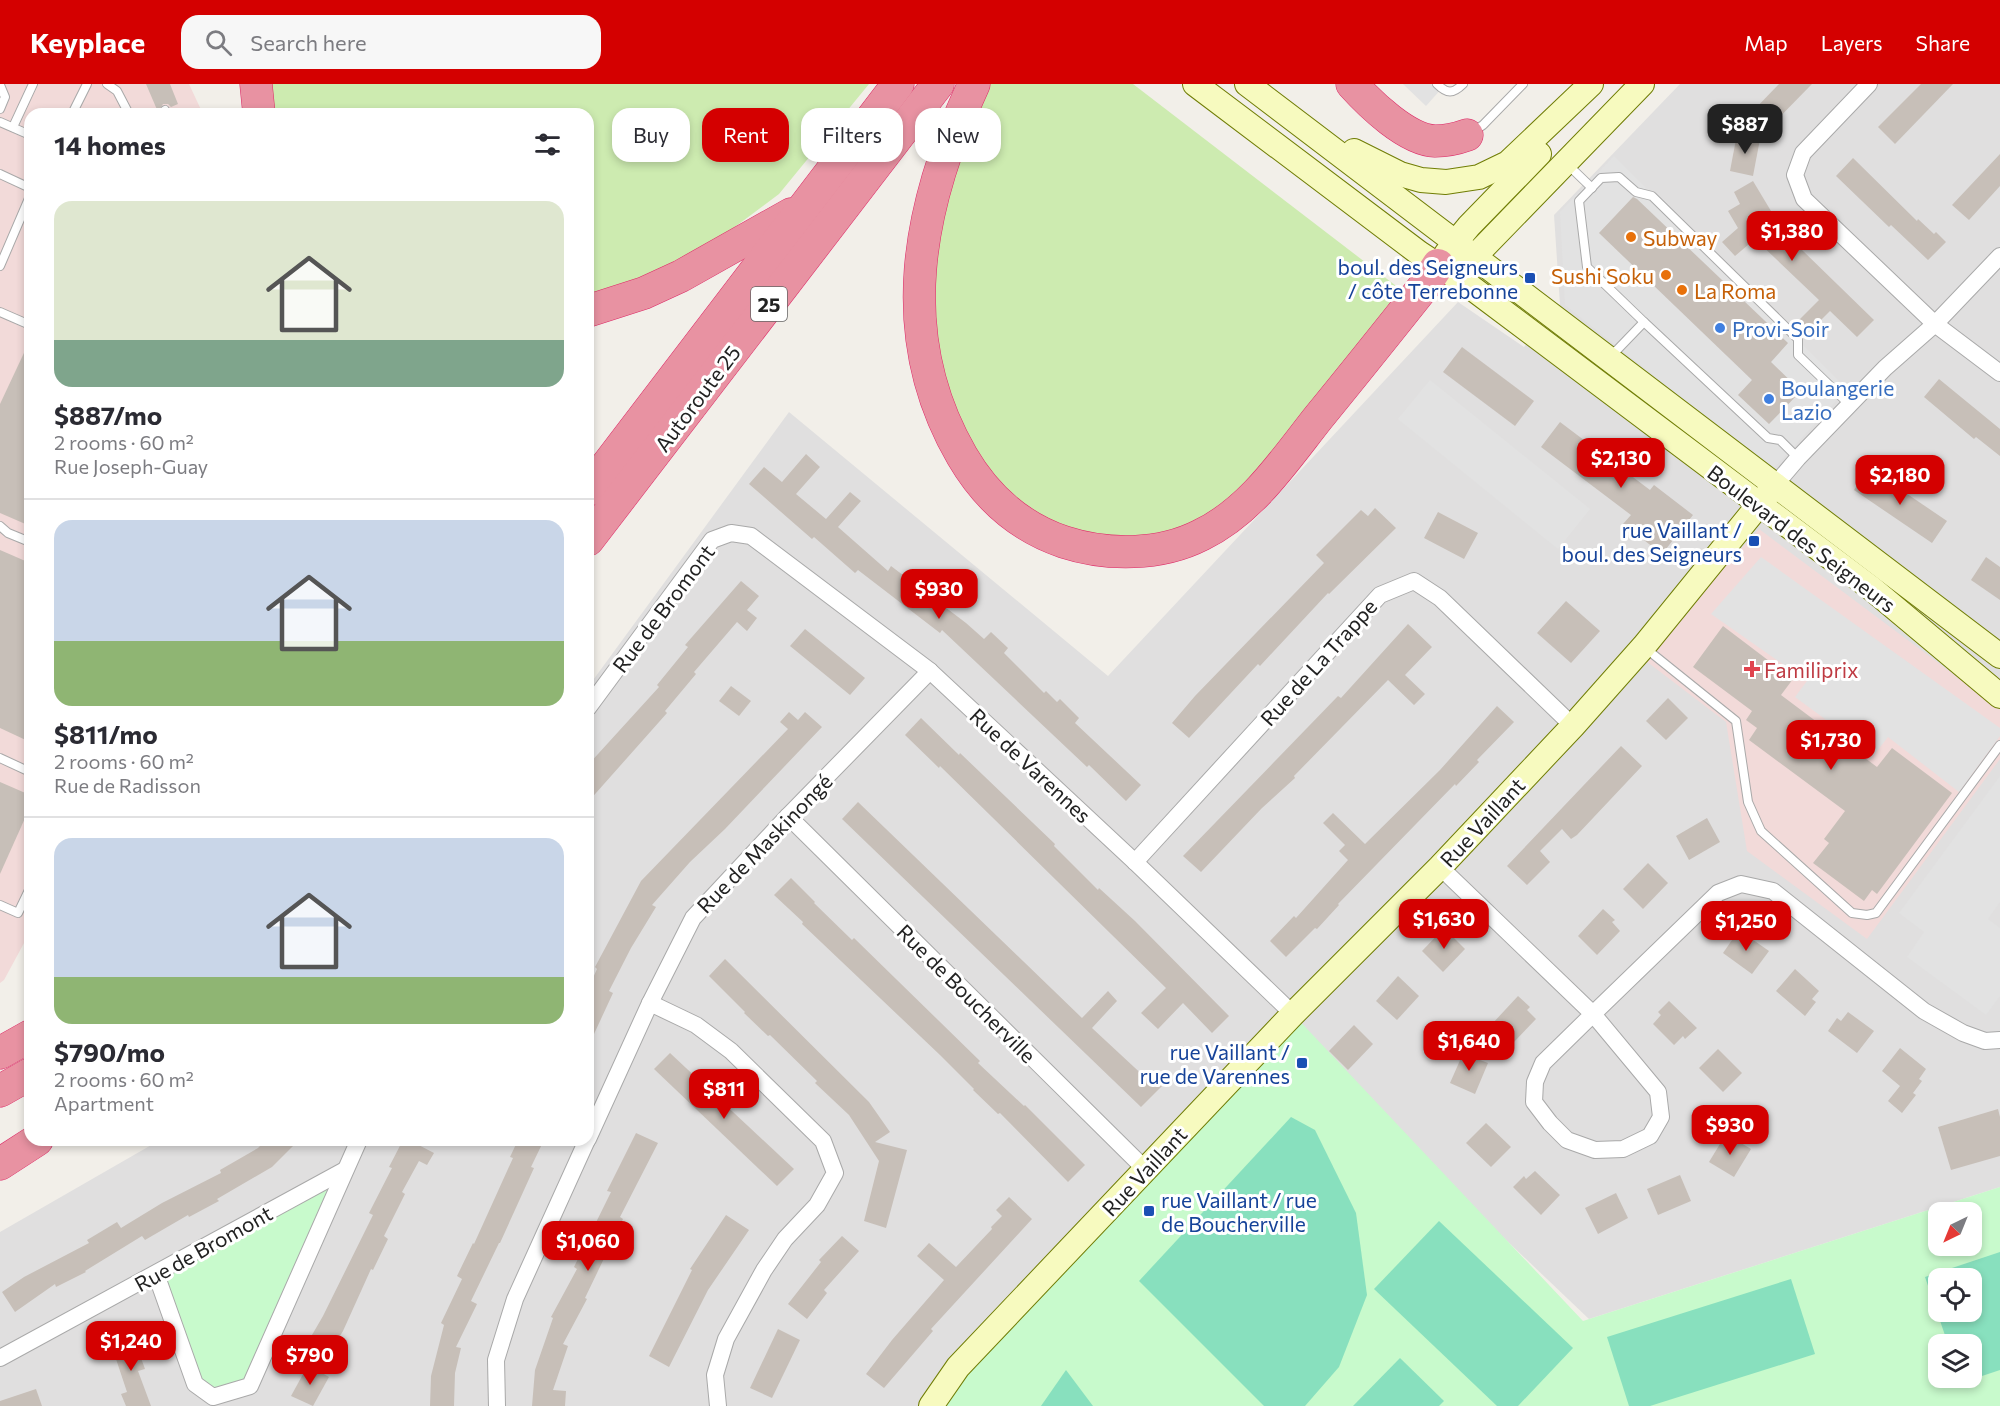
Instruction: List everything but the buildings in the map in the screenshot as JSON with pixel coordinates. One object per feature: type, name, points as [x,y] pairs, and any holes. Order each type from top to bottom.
[{"type":"highway","points":[[256,84],[258,108]]},
{"type":"highway","name":"Autoroute 25","points":[[594,482],[898,84]]},
{"type":"highway","name":"Autoroute 25","points":[[594,532],[938,84]]},
{"type":"highway","points":[[974,84],[941,163],[927,218],[919,280],[924,354],[934,392],[946,423],[975,477],[1010,514],[1031,528],[1053,538],[1106,551],[1162,548],[1200,536],[1231,517],[1246,504],[1277,469],[1411,303],[1446,254]]},
{"type":"highway","points":[[1352,84],[1390,119],[1422,139],[1446,141],[1467,135]]},
{"type":"highway","points":[[594,309],[644,292],[681,276],[803,208]]},
{"type":"highway","points":[[0,1053],[24,1039]]},
{"type":"highway","points":[[0,1091],[24,1077]]},
{"type":"highway","points":[[0,1164],[28,1146]]},
{"type":"street","name":"Boulevard des Seigneurs","points":[[1195,84],[1419,253],[1446,254]]},
{"type":"street","name":"Boulevard des Seigneurs","points":[[1247,84],[1309,131],[1446,254],[1468,285],[1599,368],[1775,485],[2000,656]]},
{"type":"street","points":[[1309,131],[1410,177],[1434,182],[1460,181],[1487,174],[1508,163],[1591,84]]},
{"type":"street","points":[[1446,254],[1603,84]]},
{"type":"street","points":[[1446,254],[1474,257],[1642,84]]},
{"type":"street","points":[[1869,84],[1803,153],[1795,175],[1804,199],[1935,324],[2000,373]]},
{"type":"street","name":"Rue Vaillant","points":[[931,1406],[958,1367],[1293,1014],[1440,867],[1573,726],[1644,646],[1798,458],[1885,368],[1935,324],[2000,256]]},
{"type":"street","name":"Boulevard des Seigneurs","points":[[1474,257],[1599,368],[1759,504],[1870,587],[2000,696]]},
{"type":"street","name":"Rue de Bromont","points":[[594,700],[712,540],[731,533],[751,536]]},
{"type":"street","name":"Rue de Varennes","points":[[751,536],[930,671],[1136,862],[1293,1014]]},
{"type":"street","points":[[1870,587],[1885,568]]},
{"type":"street","name":"Rue de La Trappe","points":[[1136,862],[1380,595],[1414,581],[1440,598],[1573,726]]},
{"type":"street","name":"Rue de Maskinongé","points":[[594,1126],[650,1003],[693,918],[788,816],[930,671]]},
{"type":"street","name":"Rue de Boucherville","points":[[788,816],[1145,1169]]},
{"type":"street","points":[[1440,867],[1593,1014],[1658,1092],[1661,1118],[1650,1137],[1623,1149],[1595,1150],[1567,1140],[1534,1102],[1535,1082],[1544,1063],[1593,1014],[1718,893],[1741,884],[1773,891],[1934,1016],[1963,1033],[1985,1041],[2000,1040]]},
{"type":"street","points":[[650,1003],[696,1025],[732,1051],[823,1141],[835,1173],[817,1205],[785,1239],[764,1270],[726,1339],[715,1375],[718,1406]]},
{"type":"street","points":[[156,1274],[195,1384],[213,1397],[249,1386],[356,1146]]},
{"type":"street","name":"Rue de Maskinongé","points":[[497,1406],[496,1360],[515,1299],[585,1146]]},
{"type":"street","name":"Rue de Bromont","points":[[0,1358],[345,1170]]},
{"type":"lane","points":[[0,84],[5,97],[0,109]]},
{"type":"lane","points":[[13,127],[33,84]]},
{"type":"lane","points":[[75,108],[87,84]]},
{"type":"lane","points":[[107,84],[117,91],[126,108]]},
{"type":"lane","points":[[1437,84],[1450,93],[1463,84]]},
{"type":"lane","points":[[1467,135],[1483,125],[1523,84]]},
{"type":"lane","points":[[0,114],[13,127]]},
{"type":"lane","points":[[0,122],[24,132]]},
{"type":"lane","points":[[1566,162],[1592,188]]},
{"type":"lane","points":[[0,174],[24,185]]},
{"type":"lane","points":[[1798,458],[1780,440],[1768,438],[1587,267],[1579,201],[1601,178],[1619,177],[1636,192],[1652,196],[1798,339],[1798,355],[1851,405]]},
{"type":"lane","points":[[0,266],[24,210]]},
{"type":"lane","points":[[0,312],[24,322]]},
{"type":"lane","points":[[1599,368],[1644,322]]},
{"type":"lane","points":[[0,526],[4,533],[24,540]]},
{"type":"lane","points":[[1644,646],[1736,721],[1748,802],[1761,831],[1852,913],[1867,915],[1876,913],[2000,745]]},
{"type":"lane","points":[[0,758],[24,769]]},
{"type":"lane","points":[[0,905],[18,913],[24,900]]},
{"type":"shaded area","points":[[0,84],[189,84],[200,108],[24,108],[24,943],[4,980],[0,983]]},
{"type":"shaded area","points":[[1403,84],[1437,84],[1442,88],[1426,106]]},
{"type":"shaded area","points":[[1680,84],[2000,84],[2000,1187],[1953,1202],[1928,1202],[1928,1210],[1589,1319],[1505,1239],[931,1406],[0,1406],[0,1232],[150,1146],[594,1146],[594,679],[789,412],[1108,676],[1458,302],[1524,347],[1560,305],[1554,215]]},
{"type":"shaded area","points":[[1614,156],[1847,389],[1772,470],[1565,305],[1560,212]],"holes":[[[1634,196],[1788,343],[1771,362],[1801,391],[1769,424],[1738,395],[1752,380],[1599,233]]]},
{"type":"shaded area","points":[[1430,380],[1590,509],[1558,549],[1398,419]]},
{"type":"shaded area","points":[[1759,529],[2000,709],[2000,759],[1867,939],[1747,851],[1726,722],[1642,658]]},
{"type":"shaded area","points":[[1761,557],[2000,728],[2000,736],[1959,792],[1888,737],[1874,755],[1795,697],[1807,681],[1711,614]]},
{"type":"shaded area","points":[[2000,776],[2000,902],[1988,919],[2000,928],[2000,996],[1986,1015],[1907,957],[1924,932],[1899,913]]},
{"type":"green space","points":[[268,84],[869,84],[849,108],[801,108],[801,162],[805,162],[779,194],[720,238],[647,277],[594,295],[594,108],[271,108]]},
{"type":"green space","points":[[989,84],[1133,84],[1404,292],[1243,488],[1204,518],[1174,532],[1132,541],[1067,533],[1002,491],[965,444],[945,395],[931,297],[946,199],[960,162],[1001,162],[1001,108],[980,108]]},
{"type":"green space","points":[[1293,1014],[1583,1321],[1928,1210],[1928,1256],[1982,1256],[1982,1202],[1953,1202],[2000,1187],[2000,1406],[931,1406]]},
{"type":"green space","points":[[1291,1117],[1315,1130],[1356,1213],[1367,1295],[1339,1367],[1305,1406],[1264,1406],[1139,1281]]},
{"type":"green space","points":[[345,1170],[250,1386],[213,1397],[195,1384],[156,1274]]},
{"type":"green space","points":[[1439,1221],[1573,1348],[1518,1406],[1497,1406],[1374,1289]]},
{"type":"green space","points":[[2000,1252],[2000,1370],[1982,1376],[1982,1334],[1945,1334],[1940,1322],[1982,1322],[1982,1268],[1952,1268]]},
{"type":"green space","points":[[1791,1279],[1815,1354],[1650,1406],[1629,1406],[1607,1337]]},
{"type":"green space","points":[[1400,1358],[1444,1401],[1439,1406],[1353,1406]]},
{"type":"green space","points":[[1066,1370],[1093,1406],[1041,1406]]},
{"type":"place","name":"Subway","points":[[1631,237]]},
{"type":"place","name":"Sushi Soku","points":[[1666,275]]},
{"type":"place","name":"boul. des Seigneurs / côte Terrebonne","points":[[1530,278]]},
{"type":"place","name":"La Roma","points":[[1682,290]]},
{"type":"place","name":"Provi-Soir","points":[[1720,328]]},
{"type":"place","name":"Boulangerie Lazio","points":[[1769,399]]},
{"type":"place","name":"rue Vaillant / boul. des Seigneurs","points":[[1754,541]]},
{"type":"place","name":"Familiprix","points":[[1752,669]]},
{"type":"place","name":"rue Vaillant / rue de Varennes","points":[[1302,1063]]},
{"type":"place","name":"rue Vaillant / rue de Boucherville","points":[[1149,1211]]}]
